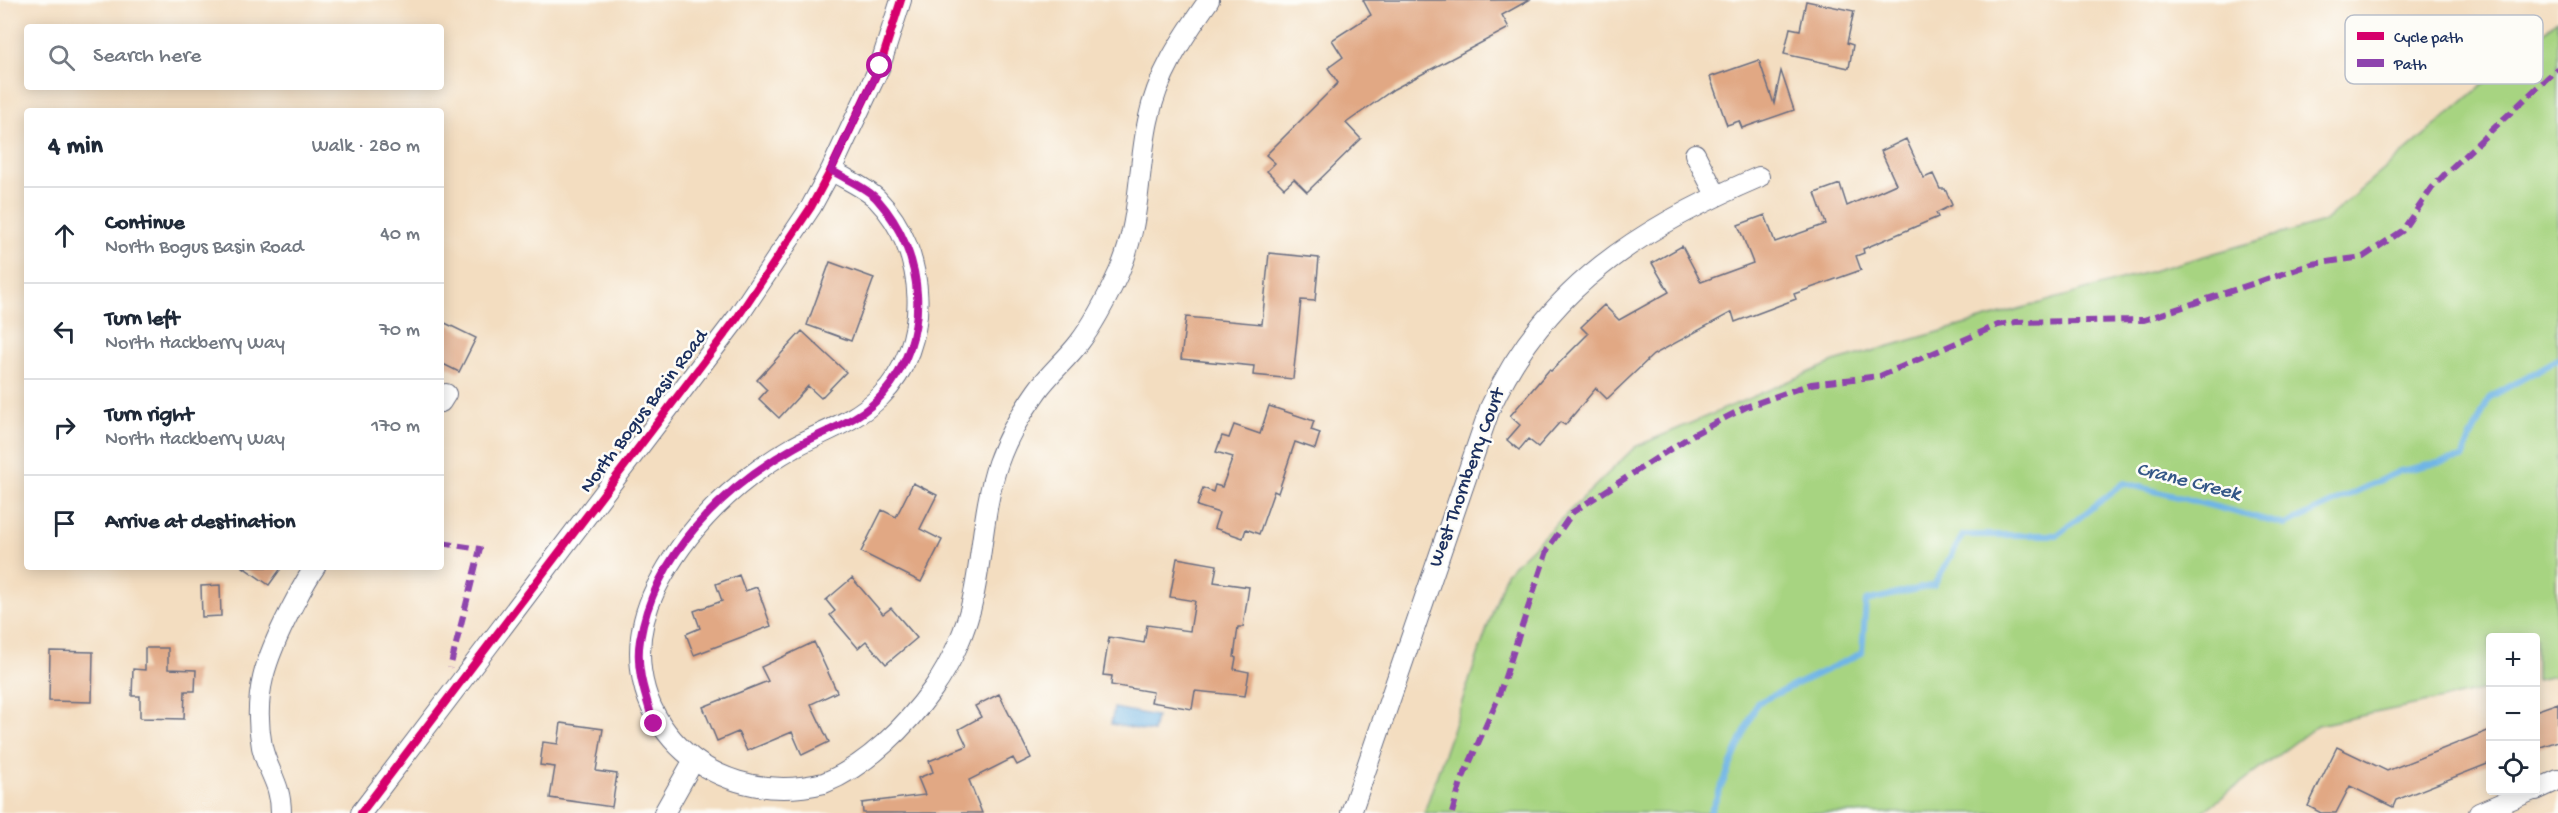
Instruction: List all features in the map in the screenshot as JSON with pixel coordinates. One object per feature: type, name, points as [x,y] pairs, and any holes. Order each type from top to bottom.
[{"type":"street","name":"North Bogus Basin Road","points":[[361,813],[737,318],[811,207],[880,66],[901,0]]},
{"type":"street","points":[[831,170],[876,197],[899,229],[914,265],[919,305],[912,347],[884,394],[850,423],[795,447],[742,482],[693,529],[655,590],[640,641],[640,679],[654,724],[690,767],[736,791],[786,792],[825,783],[860,762],[894,734],[935,687],[959,640],[973,599],[986,503],[1000,457],[1036,392],[1079,343],[1118,273],[1132,237],[1148,121],[1158,88],[1179,42],[1209,0]]},
{"type":"street","points":[[1695,154],[1716,195]]},
{"type":"street","name":"West Thornberry Court","points":[[1352,813],[1490,408],[1513,363],[1548,317],[1583,280],[1622,248],[1716,195],[1759,177]]},
{"type":"street","points":[[281,813],[281,794],[263,751],[258,720],[262,676],[273,645],[313,570]]},
{"type":"street","points":[[664,813],[690,767]]},
{"type":"street","points":[[2540,788],[2558,780]]},
{"type":"street","points":[[2479,813],[2522,795]]},
{"type":"green space","points":[[2558,20],[2556,676],[2540,679],[2540,633],[2486,633],[2486,690],[2318,725],[2201,813],[1424,813],[1506,573],[1635,447],[1834,362],[2323,222],[2484,84],[2543,84],[2543,33]]},
{"type":"water","points":[[1114,708],[1156,716],[1153,732],[1111,724]]},
{"type":"building","points":[[1363,0],[1529,0],[1502,15],[1509,28],[1394,89],[1346,123],[1361,139],[1307,192],[1294,179],[1284,188],[1267,171],[1275,163],[1266,155],[1338,83],[1328,68],[1343,57],[1332,40],[1371,15]]},
{"type":"building","points":[[1806,1],[1854,11],[1847,43],[1853,45],[1849,68],[1784,54],[1790,28],[1800,30]]},
{"type":"building","points":[[1759,60],[1774,104],[1781,71],[1794,110],[1742,128],[1739,121],[1727,125],[1710,77]]},
{"type":"building","points":[[1906,139],[1924,178],[1933,174],[1940,189],[1945,189],[1952,205],[1936,213],[1938,217],[1863,249],[1864,253],[1856,256],[1861,270],[1794,294],[1796,299],[1735,322],[1732,312],[1653,355],[1607,399],[1596,388],[1565,425],[1560,422],[1538,447],[1528,439],[1519,450],[1507,440],[1520,425],[1510,416],[1549,370],[1551,371],[1588,334],[1581,327],[1604,305],[1619,320],[1669,292],[1652,263],[1682,246],[1701,282],[1753,263],[1738,225],[1765,215],[1775,242],[1826,224],[1815,193],[1840,184],[1847,206],[1896,184],[1881,151]]},
{"type":"building","points":[[1269,253],[1319,258],[1315,301],[1301,300],[1293,379],[1253,375],[1254,366],[1181,359],[1186,317],[1262,324]]},
{"type":"building","points":[[830,262],[874,278],[851,341],[807,325]]},
{"type":"building","points":[[444,322],[476,338],[459,372],[444,364]]},
{"type":"building","points":[[802,331],[846,372],[821,398],[808,386],[779,418],[759,399],[767,390],[757,380]]},
{"type":"building","points":[[1269,406],[1314,421],[1311,430],[1320,433],[1315,449],[1295,442],[1278,493],[1274,491],[1259,534],[1246,529],[1243,538],[1214,528],[1219,513],[1197,506],[1203,488],[1213,492],[1215,485],[1222,487],[1233,457],[1216,452],[1222,436],[1229,438],[1234,425],[1260,434]]},
{"type":"building","points":[[913,483],[937,495],[920,529],[942,540],[921,582],[861,552],[882,510],[896,517]]},
{"type":"building","points":[[1177,558],[1217,565],[1214,582],[1249,587],[1243,627],[1238,627],[1234,657],[1236,658],[1234,669],[1249,672],[1245,696],[1195,691],[1192,709],[1151,702],[1153,692],[1111,685],[1112,676],[1103,675],[1109,637],[1144,643],[1147,625],[1190,631],[1195,601],[1170,597]]},
{"type":"building","points":[[247,570],[280,570],[269,585]]},
{"type":"building","points":[[739,575],[745,591],[757,587],[771,626],[694,655],[686,634],[700,628],[694,611],[722,601],[716,584]]},
{"type":"building","points":[[852,578],[883,614],[891,608],[917,638],[886,664],[866,641],[858,648],[830,615],[835,611],[826,600]]},
{"type":"building","points":[[220,585],[221,616],[202,617],[201,586]]},
{"type":"building","points":[[814,642],[837,692],[811,704],[829,742],[802,755],[792,732],[747,751],[738,732],[717,741],[703,707],[768,681],[761,667]]},
{"type":"building","points":[[145,648],[168,648],[168,669],[196,670],[195,691],[185,691],[184,719],[140,718],[140,696],[132,696],[133,669],[145,670]]},
{"type":"building","points":[[50,651],[93,652],[92,702],[49,701]]},
{"type":"building","points":[[999,694],[1031,758],[1017,765],[1013,758],[969,780],[982,813],[863,813],[862,803],[925,795],[918,778],[933,772],[929,761],[967,746],[959,729],[981,717],[975,706]]},
{"type":"building","points":[[2558,703],[2558,741],[2540,747],[2540,741],[2540,709]]},
{"type":"building","points":[[561,723],[603,729],[596,771],[617,774],[612,807],[550,798],[555,767],[540,765],[543,742],[558,744]]},
{"type":"building","points":[[2486,732],[2486,765],[2396,800],[2393,807],[2350,786],[2336,813],[2321,813],[2308,806],[2337,747],[2387,771]]},
{"type":"waterway","name":"Crane Creek","points":[[1710,813],[1757,703],[1862,653],[1866,601],[1934,585],[1963,535],[2057,535],[2124,483],[2285,525],[2400,471],[2462,458],[2489,398],[2558,359]]},
{"type":"marked path","points":[[2543,82],[2558,68]]},
{"type":"marked path","points":[[1452,813],[1461,782],[1498,698],[1548,548],[1573,512],[1694,434],[1746,407],[1811,384],[1880,376],[1998,325],[2016,322],[2144,320],[2312,264],[2363,257],[2402,231],[2432,188],[2446,173],[2541,84]]},
{"type":"marked path","points":[[444,543],[480,549],[450,668]]},
{"type":"cycle path","points":[[361,813],[737,318],[811,207],[880,66],[901,0]]},
{"type":"route","points":[[654,724],[640,679],[640,641],[655,590],[693,529],[742,482],[795,447],[850,423],[884,394],[912,347],[919,305],[914,265],[899,229],[876,197],[831,170],[880,66]]}]
